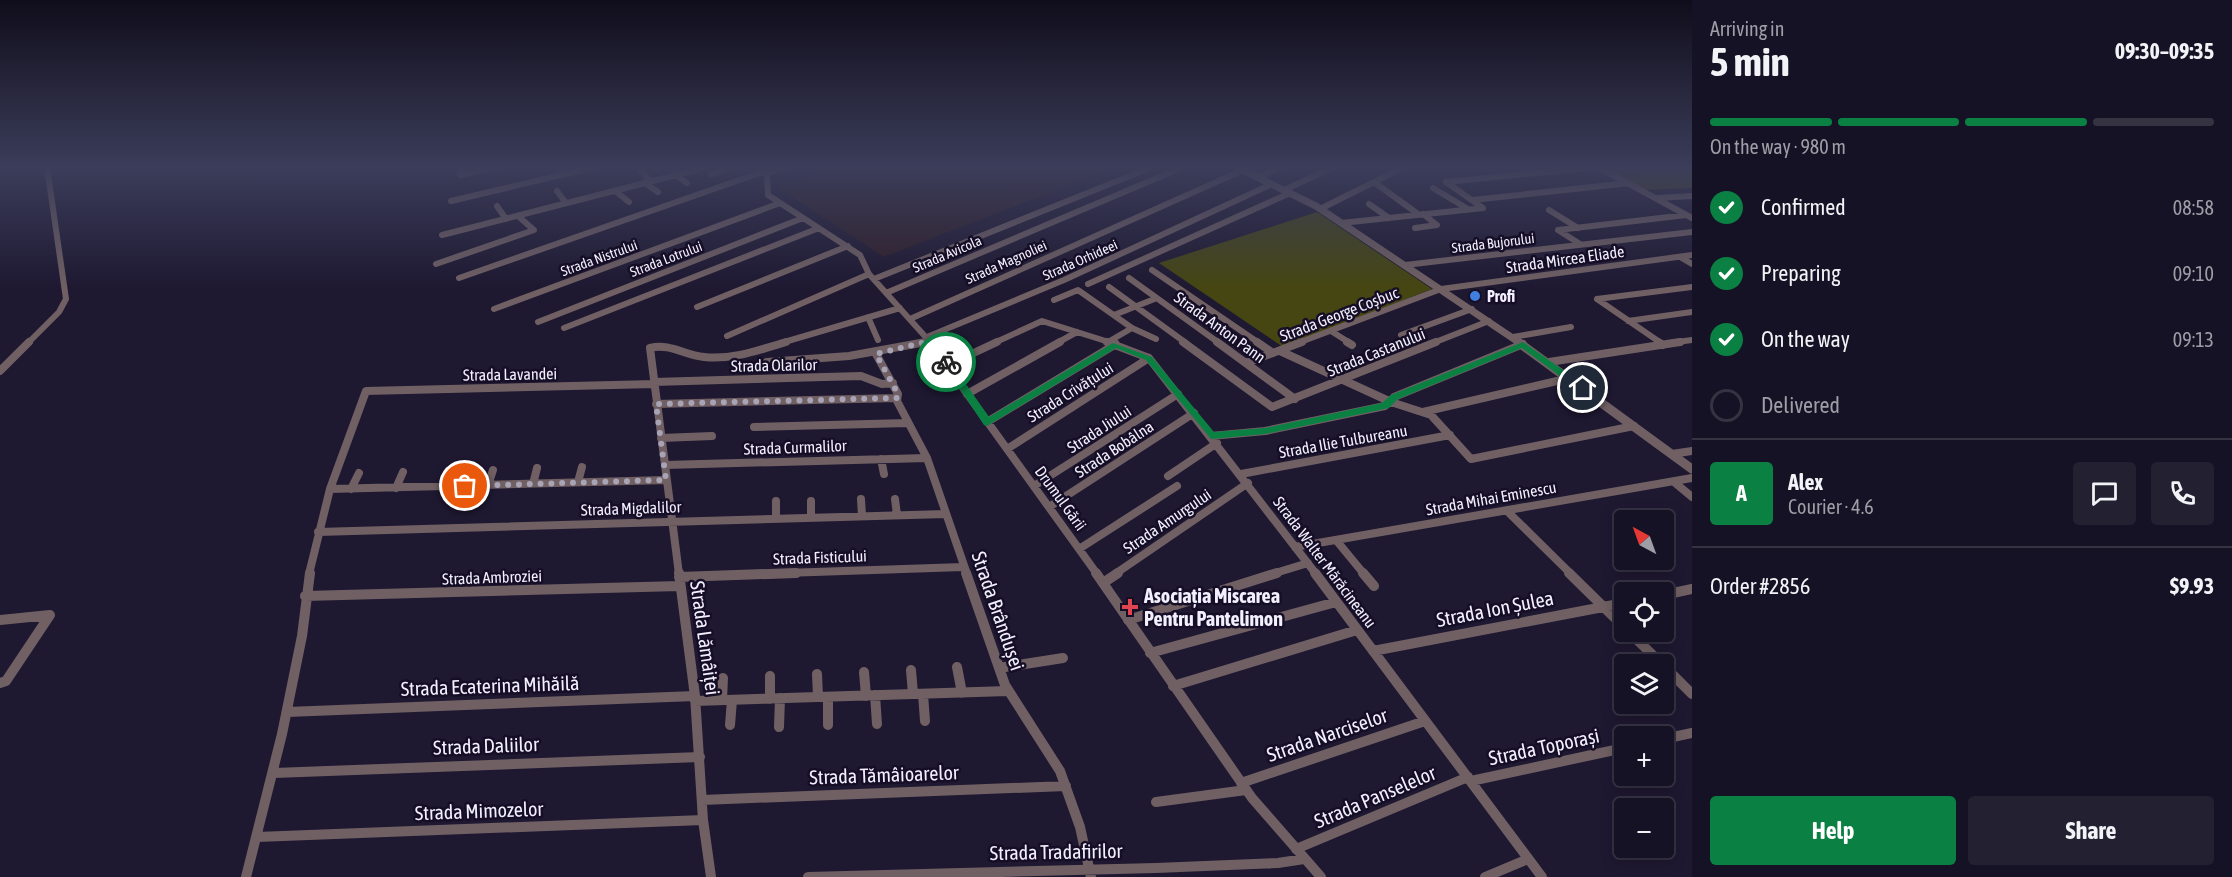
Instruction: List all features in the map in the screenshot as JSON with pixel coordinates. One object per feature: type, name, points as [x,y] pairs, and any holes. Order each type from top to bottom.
[{"type":"street","points":[[0,371],[59,312],[66,299],[53,208]]},
{"type":"street","points":[[498,208],[506,219]]},
{"type":"street","points":[[442,235],[548,208]]},
{"type":"street","points":[[459,278],[662,208]]},
{"type":"street","name":"Strada Nistrului","points":[[494,309],[767,208]]},
{"type":"street","name":"Drumul Gării","points":[[788,208],[862,257],[872,277],[929,339],[1079,549],[1244,787],[1321,877]]},
{"type":"street","points":[[727,336],[1048,208]]},
{"type":"street","name":"Strada Avicola","points":[[886,293],[1087,208]]},
{"type":"street","name":"Strada Magnoliei","points":[[910,319],[1153,208]]},
{"type":"street","name":"Strada Orhideei","points":[[929,339],[1221,208]]},
{"type":"street","points":[[1088,284],[1252,208]]},
{"type":"street","points":[[1375,208],[1389,218]]},
{"type":"street","points":[[1411,208],[1437,225],[1415,228]]},
{"type":"street","points":[[1465,208],[1468,210]]},
{"type":"street","points":[[1341,223],[1483,208]]},
{"type":"street","points":[[1674,208],[1689,216]]},
{"type":"street","points":[[1320,209],[1549,362],[1692,469]]},
{"type":"street","points":[[1549,210],[1578,228]]},
{"type":"street","points":[[518,216],[541,236]]},
{"type":"street","points":[[1581,244],[1558,230],[1689,216]]},
{"type":"street","name":"Strada Lotrului","points":[[537,322],[803,218]]},
{"type":"street","points":[[564,328],[819,228]]},
{"type":"street","points":[[436,264],[534,231]]},
{"type":"street","name":"Strada Bujorului","points":[[1405,265],[1692,232]]},
{"type":"street","points":[[698,307],[848,246]]},
{"type":"street","points":[[1136,248],[1151,256]]},
{"type":"street","name":"Strada Mircea Eliade","points":[[1441,289],[1692,255]]},
{"type":"street","points":[[1680,257],[1692,264]]},
{"type":"street","points":[[1152,270],[1277,352],[1391,402],[1434,418],[1471,459],[1634,426]]},
{"type":"street","name":"Strada Anton Pann","points":[[1130,278],[1295,399]]},
{"type":"street","points":[[1109,287],[1135,306]]},
{"type":"street","points":[[1663,345],[1597,299],[1692,287]]},
{"type":"street","name":"Strada George Coșbuc","points":[[1246,363],[1441,289]]},
{"type":"street","points":[[1054,300],[1078,290],[1132,328],[1156,339]]},
{"type":"street","points":[[1114,315],[1157,298]]},
{"type":"street","name":"Strada Castanului","points":[[1135,306],[1272,407],[1489,321]]},
{"type":"street","points":[[878,340],[868,317],[900,308]]},
{"type":"street","points":[[1401,335],[1472,309]]},
{"type":"street","points":[[1628,321],[1692,312]]},
{"type":"street","name":"Strada Lămâiței","points":[[711,877],[703,820],[695,698],[650,348],[652,345],[663,345],[703,357],[740,356],[868,317]]},
{"type":"street","name":"Strada Walter Mărăcineanu","points":[[948,365],[1042,321],[1112,343],[1149,358],[1248,483],[1542,877]]},
{"type":"street","points":[[1513,337],[1571,327]]},
{"type":"street","points":[[987,422],[1132,328]]},
{"type":"street","points":[[1331,331],[1352,345]]},
{"type":"street","points":[[967,394],[1077,332]]},
{"type":"street","points":[[767,362],[811,361],[876,354],[929,339]]},
{"type":"street","points":[[1549,362],[1692,340]]},
{"type":"street","points":[[1168,476],[1214,439],[1289,427],[1385,406],[1394,397],[1523,344]]},
{"type":"street","name":"Strada Brândușei","points":[[876,354],[893,383],[908,423],[927,458],[1008,691],[1051,753],[1066,786],[1091,873]]},
{"type":"street","name":"Strada Crivățului","points":[[1007,449],[1149,358]]},
{"type":"street","name":"Strada Olarilor","points":[[655,383],[854,376],[867,377],[882,384],[893,383]]},
{"type":"street","points":[[1423,412],[1432,408],[1570,378]]},
{"type":"street","name":"Strada Lavandei","points":[[330,489],[366,391],[655,383]]},
{"type":"street","name":"Strada Jiului","points":[[1034,486],[1178,394]]},
{"type":"street","points":[[656,404],[897,398]]},
{"type":"street","name":"Strada Bobâlna","points":[[1049,507],[1194,413]]},
{"type":"street","points":[[754,427],[908,423]]},
{"type":"street","name":"Strada Ilie Tulbureanu","points":[[1241,474],[1450,435]]},
{"type":"street","points":[[661,438],[712,436]]},
{"type":"street","points":[[1672,454],[1692,451]]},
{"type":"street","name":"Strada Curmalilor","points":[[665,465],[927,458]]},
{"type":"street","points":[[881,459],[884,474]]},
{"type":"street","points":[[578,482],[582,467]]},
{"type":"street","points":[[533,484],[537,468]]},
{"type":"street","points":[[488,485],[493,470]]},
{"type":"street","points":[[442,486],[448,471]]},
{"type":"street","points":[[396,488],[403,472]]},
{"type":"street","points":[[351,489],[358,473]]},
{"type":"street","name":"Strada Mihai Eminescu","points":[[1295,547],[1692,478]]},
{"type":"street","points":[[246,877],[274,773],[302,636],[304,596],[330,489],[666,480]]},
{"type":"street","points":[[1674,482],[1692,497]]},
{"type":"street","name":"Strada Amurgului","points":[[1102,583],[1248,483]]},
{"type":"street","points":[[1079,549],[1177,486]]},
{"type":"street","points":[[861,499],[862,516]]},
{"type":"street","points":[[895,499],[897,515]]},
{"type":"street","points":[[776,501],[776,519]]},
{"type":"street","points":[[811,501],[811,518]]},
{"type":"street","points":[[1508,511],[1614,617]]},
{"type":"street","name":"Strada Migdalilor","points":[[318,532],[946,514]]},
{"type":"street","points":[[1336,540],[1374,586]]},
{"type":"street","points":[[1128,620],[1308,563]]},
{"type":"street","name":"Strada Fisticului","points":[[679,581],[963,567]]},
{"type":"street","name":"Strada Ambroziei","points":[[304,596],[679,581]]},
{"type":"street","points":[[1674,593],[1692,589]]},
{"type":"street","points":[[1150,653],[1336,602]]},
{"type":"street","name":"Strada Ion Șulea","points":[[1373,651],[1614,605]]},
{"type":"street","points":[[0,620],[50,616],[6,681],[0,683]]},
{"type":"street","points":[[1173,686],[1358,630]]},
{"type":"street","points":[[1639,642],[1652,654]]},
{"type":"street","points":[[999,668],[1063,658]]},
{"type":"street","points":[[957,667],[962,693]]},
{"type":"street","points":[[910,670],[925,721]]},
{"type":"street","points":[[864,672],[877,724]]},
{"type":"street","points":[[817,674],[828,725]]},
{"type":"street","points":[[770,676],[780,727]]},
{"type":"street","points":[[1674,676],[1692,694]]},
{"type":"street","points":[[723,678],[730,725]]},
{"type":"street","name":"Strada Ecaterina Mihăilă","points":[[286,712],[695,698],[775,699],[1008,691]]},
{"type":"street","name":"Strada Narciselor","points":[[1156,802],[1244,787],[1425,721]]},
{"type":"street","points":[[1674,738],[1692,733]]},
{"type":"street","name":"Strada Toporași","points":[[1469,779],[1614,750]]},
{"type":"street","name":"Strada Daliilor","points":[[274,773],[700,757]]},
{"type":"street","name":"Strada Panselelor","points":[[1296,849],[1469,779]]},
{"type":"street","name":"Strada Tămâioarelor","points":[[702,800],[1066,786]]},
{"type":"street","name":"Strada Mimozelor","points":[[256,837],[703,820]]},
{"type":"street","name":"Strada Tradafirilor","points":[[808,877],[1091,873],[1304,859]]},
{"type":"street","points":[[1485,877],[1528,859]]},
{"type":"shaded area","points":[[809,208],[1011,208],[884,257]]},
{"type":"shaded area","points":[[1317,212],[1432,289],[1283,347],[1159,263]]},
{"type":"way so far","points":[[465,486],[666,480],[656,404],[897,398],[898,394],[893,383],[876,354],[930,341],[946,362]]},
{"type":"place","name":"Profi","points":[[1475,296]]},
{"type":"place","name":"Asociația Miscarea Pentru Pantelimon","points":[[1130,607]]},
{"type":"route","points":[[946,362],[987,422],[1116,344],[1149,358],[1211,436],[1289,427],[1385,406],[1394,397],[1523,344],[1583,388]]}]
